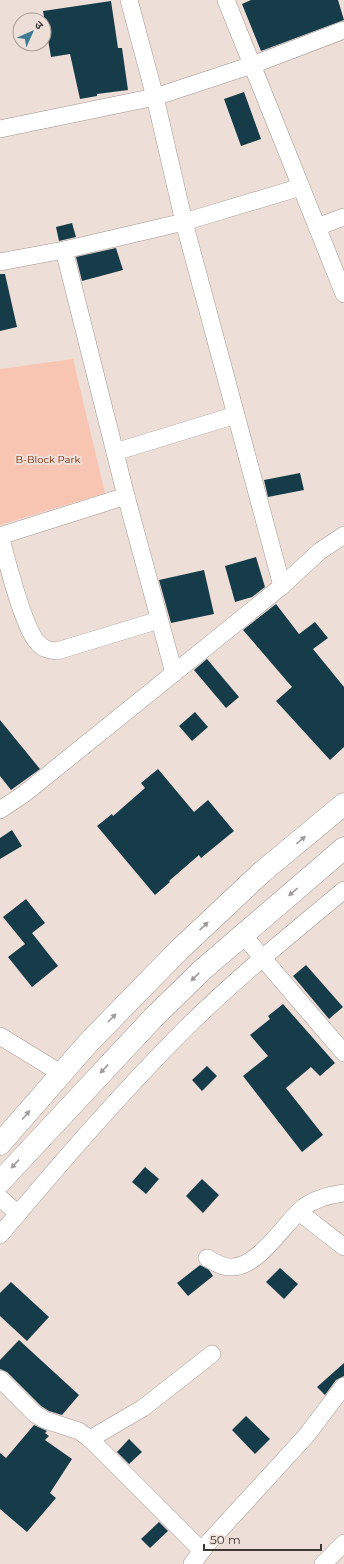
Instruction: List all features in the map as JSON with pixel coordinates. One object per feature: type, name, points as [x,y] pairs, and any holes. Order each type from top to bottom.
[{"type":"street","points":[[129,0],[155,97],[184,222],[282,586]]},
{"type":"street","points":[[226,0],[344,294]]},
{"type":"street","points":[[0,130],[155,97],[252,65],[344,30]]},
{"type":"street","points":[[0,262],[64,250],[184,222],[301,187]]},
{"type":"street","points":[[317,227],[344,217]]},
{"type":"street","points":[[64,250],[126,496],[174,673]]},
{"type":"street","points":[[115,452],[236,415]]},
{"type":"street","points":[[126,496],[0,536],[26,622],[37,642],[45,649],[57,651],[159,620]]},
{"type":"street","points":[[0,810],[24,794],[282,586],[320,552],[344,535]]},
{"type":"street","points":[[0,1144],[89,1042],[179,950],[262,872],[344,804]]},
{"type":"street","points":[[0,1182],[153,1018],[201,971],[344,848]]},
{"type":"street","points":[[0,1235],[76,1145],[185,1029],[344,890]]},
{"type":"street","points":[[243,935],[344,1053]]},
{"type":"street","points":[[0,1036],[62,1074]]},
{"type":"street","points":[[207,1258],[219,1264],[230,1267],[243,1265],[255,1257],[299,1212],[314,1201],[344,1193]]},
{"type":"street","points":[[0,1198],[18,1214]]},
{"type":"street","points":[[299,1212],[344,1247]]},
{"type":"street","points":[[90,1439],[143,1408],[212,1354]]},
{"type":"street","points":[[0,1379],[35,1414],[45,1420],[79,1431],[90,1439],[197,1558],[306,1436],[344,1386]]},
{"type":"street","points":[[323,1564],[344,1543]]},
{"type":"green space","name":"B-Block Park","points":[[73,359],[105,493],[0,525],[0,369]]},
{"type":"building","points":[[251,0],[338,0],[344,20],[261,51],[242,4]]},
{"type":"building","points":[[111,1],[118,48],[122,48],[128,90],[97,94],[97,96],[80,99],[70,54],[51,57],[52,12],[43,11]]},
{"type":"building","points":[[244,92],[261,139],[241,146],[224,99]]},
{"type":"building","points":[[72,223],[76,237],[59,241],[56,227]]},
{"type":"building","points":[[116,248],[123,270],[82,281],[76,257]]},
{"type":"building","points":[[0,274],[5,274],[17,327],[0,331]]},
{"type":"building","points":[[300,473],[304,490],[268,497],[264,480]]},
{"type":"building","points":[[256,557],[265,587],[252,597],[235,602],[225,566]]},
{"type":"building","points":[[204,570],[214,614],[171,623],[159,580]]},
{"type":"building","points":[[276,604],[299,634],[315,622],[328,638],[313,649],[344,687],[344,747],[330,760],[276,701],[292,687],[243,630]]},
{"type":"building","points":[[207,659],[239,697],[226,708],[194,670]]},
{"type":"building","points":[[195,712],[208,727],[192,741],[179,726]]},
{"type":"building","points":[[0,720],[40,769],[11,790],[0,776]]},
{"type":"building","points":[[158,769],[194,812],[208,800],[234,831],[201,858],[199,855],[155,895],[97,826],[112,814],[113,816],[145,788],[141,783]]},
{"type":"building","points":[[12,830],[22,846],[0,859],[0,838]]},
{"type":"building","points":[[26,899],[45,923],[32,933],[58,966],[32,987],[8,957],[25,944],[3,917]]},
{"type":"building","points":[[306,965],[343,1007],[329,1019],[293,976]]},
{"type":"building","points":[[283,1004],[335,1063],[320,1076],[311,1067],[286,1088],[323,1135],[302,1152],[243,1076],[268,1056],[250,1035],[270,1019],[268,1016]]},
{"type":"building","points":[[207,1066],[217,1076],[202,1091],[192,1080]]},
{"type":"building","points":[[145,1167],[159,1179],[146,1194],[132,1182]]},
{"type":"building","points":[[202,1179],[219,1195],[203,1213],[186,1196]]},
{"type":"building","points":[[200,1265],[209,1270],[213,1276],[188,1296],[177,1283]]},
{"type":"building","points":[[280,1268],[298,1284],[284,1299],[266,1282]]},
{"type":"building","points":[[11,1282],[49,1317],[27,1341],[0,1316],[0,1293]]},
{"type":"building","points":[[19,1340],[79,1395],[62,1415],[49,1411],[41,1406],[7,1372],[0,1369],[0,1360]]},
{"type":"building","points":[[344,1363],[344,1376],[336,1380],[325,1395],[317,1387]]},
{"type":"building","points":[[246,1416],[270,1439],[255,1454],[232,1430]]},
{"type":"building","points":[[34,1425],[47,1431],[45,1433],[49,1436],[45,1440],[72,1459],[50,1493],[56,1498],[27,1532],[0,1509],[0,1453],[6,1458]]},
{"type":"building","points":[[129,1439],[142,1452],[129,1464],[117,1452]]},
{"type":"building","points":[[159,1522],[168,1531],[150,1548],[141,1539]]}]
